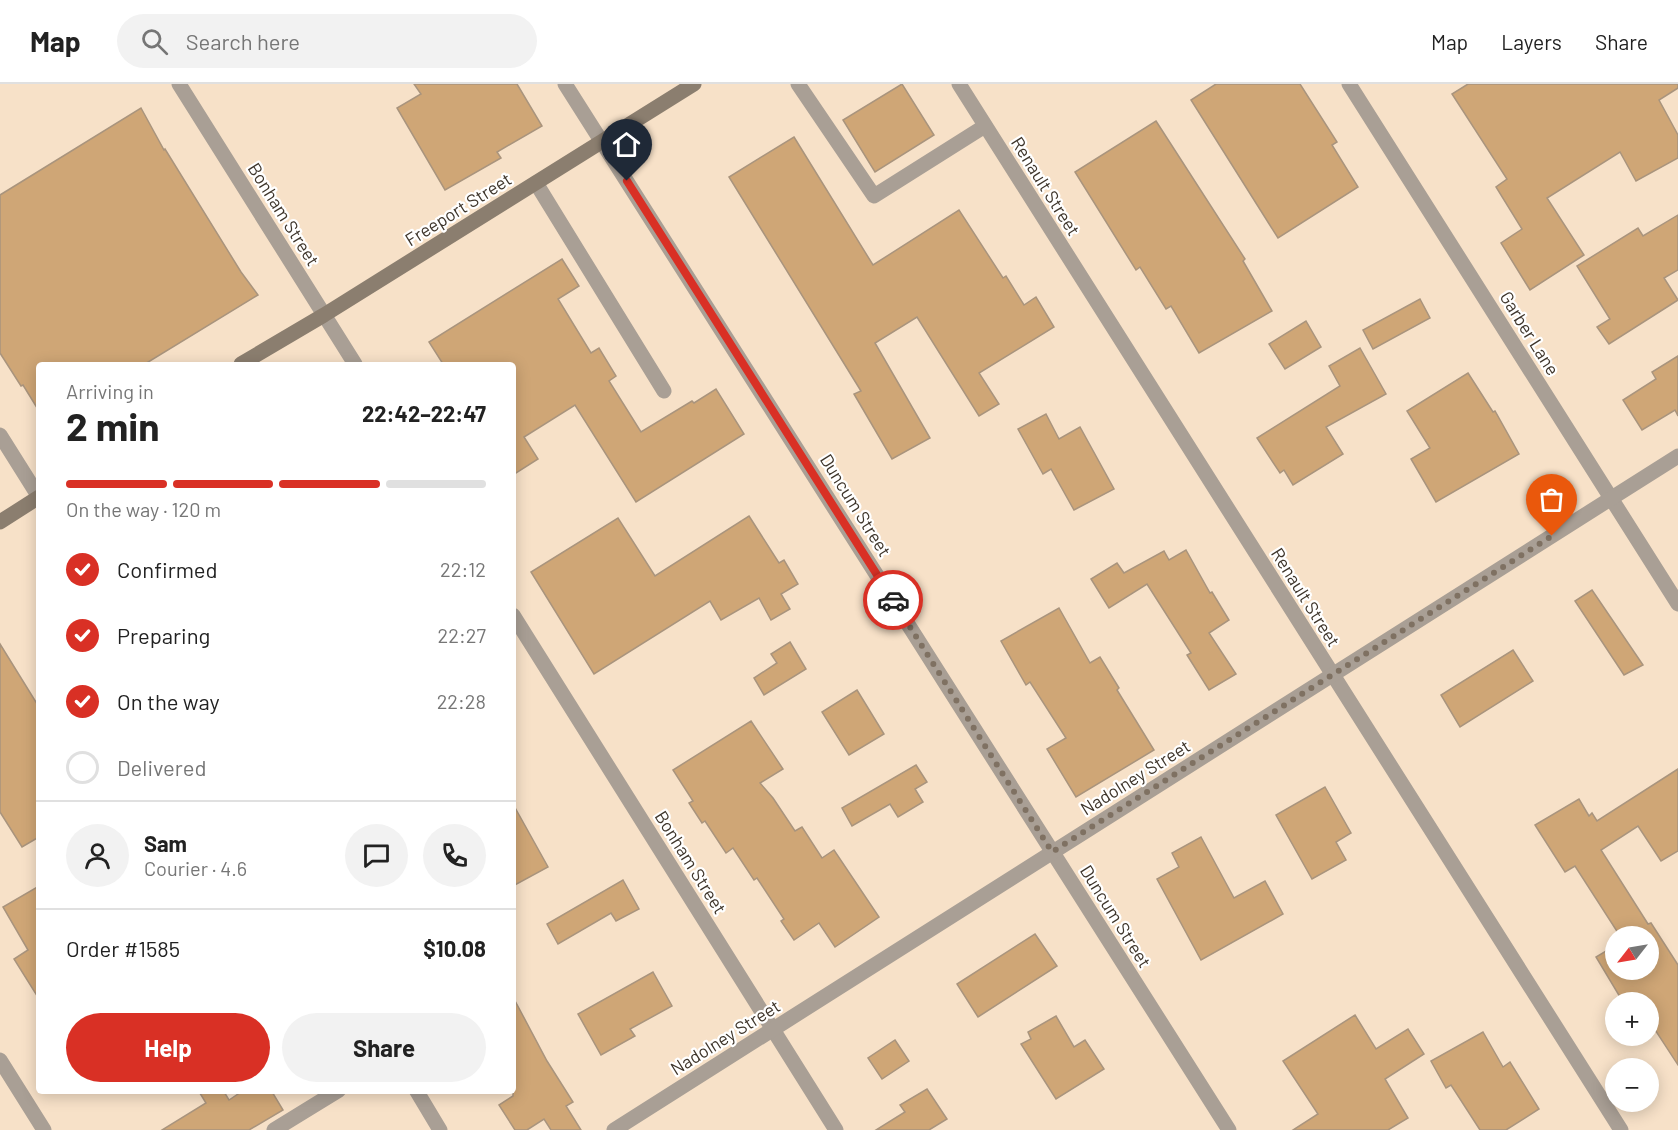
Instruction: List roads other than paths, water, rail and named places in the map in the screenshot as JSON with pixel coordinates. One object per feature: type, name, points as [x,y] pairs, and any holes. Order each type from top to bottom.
[{"type":"main road","name":"Freeport Street","points":[[244,362],[324,315],[694,84]]},
{"type":"main road","points":[[0,522],[36,499]]},
{"type":"street","name":"Bonham Street","points":[[179,84],[354,362]]},
{"type":"street","name":"Duncum Street","points":[[565,84],[1229,1130]]},
{"type":"street","points":[[798,84],[874,196],[985,126]]},
{"type":"street","name":"Renault Street","points":[[959,84],[1621,1130]]},
{"type":"street","name":"Garber Lane","points":[[1349,84],[1678,604]]},
{"type":"street","points":[[536,183],[664,391]]},
{"type":"street","points":[[0,435],[36,492]]},
{"type":"street","name":"Nadolney Street","points":[[614,1130],[1678,456]]},
{"type":"street","name":"Bonham Street","points":[[516,620],[836,1130]]},
{"type":"street","points":[[0,1060],[44,1130]]},
{"type":"street","points":[[274,1130],[332,1094]]},
{"type":"street","points":[[418,1094],[440,1130]]}]
